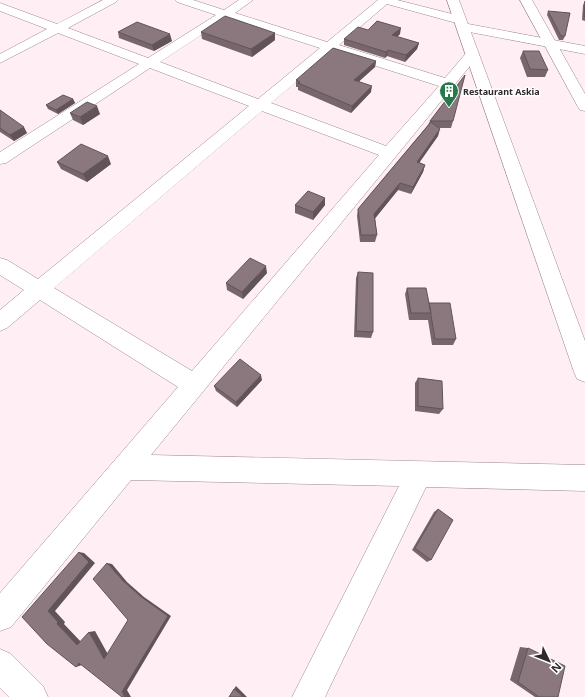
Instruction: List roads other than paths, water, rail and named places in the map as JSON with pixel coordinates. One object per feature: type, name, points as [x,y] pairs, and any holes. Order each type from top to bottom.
[{"type":"street","points":[[0,59],[112,0]]},
{"type":"street","points":[[181,0],[448,84]]},
{"type":"street","points":[[0,159],[247,0]]},
{"type":"street","points":[[0,322],[384,0],[461,24],[550,44],[585,50]]},
{"type":"street","points":[[453,0],[585,372]]},
{"type":"street","points":[[526,0],[585,107]]},
{"type":"street","points":[[0,7],[389,154]]},
{"type":"street","points":[[0,616],[472,55]]},
{"type":"street","points":[[0,265],[194,385]]},
{"type":"street","points":[[126,467],[585,478]]},
{"type":"street","points":[[308,697],[419,474]]},
{"type":"street","points":[[0,665],[32,697]]},
{"type":"place","name":"Restaurant Askia","points":[[449,108]]}]
